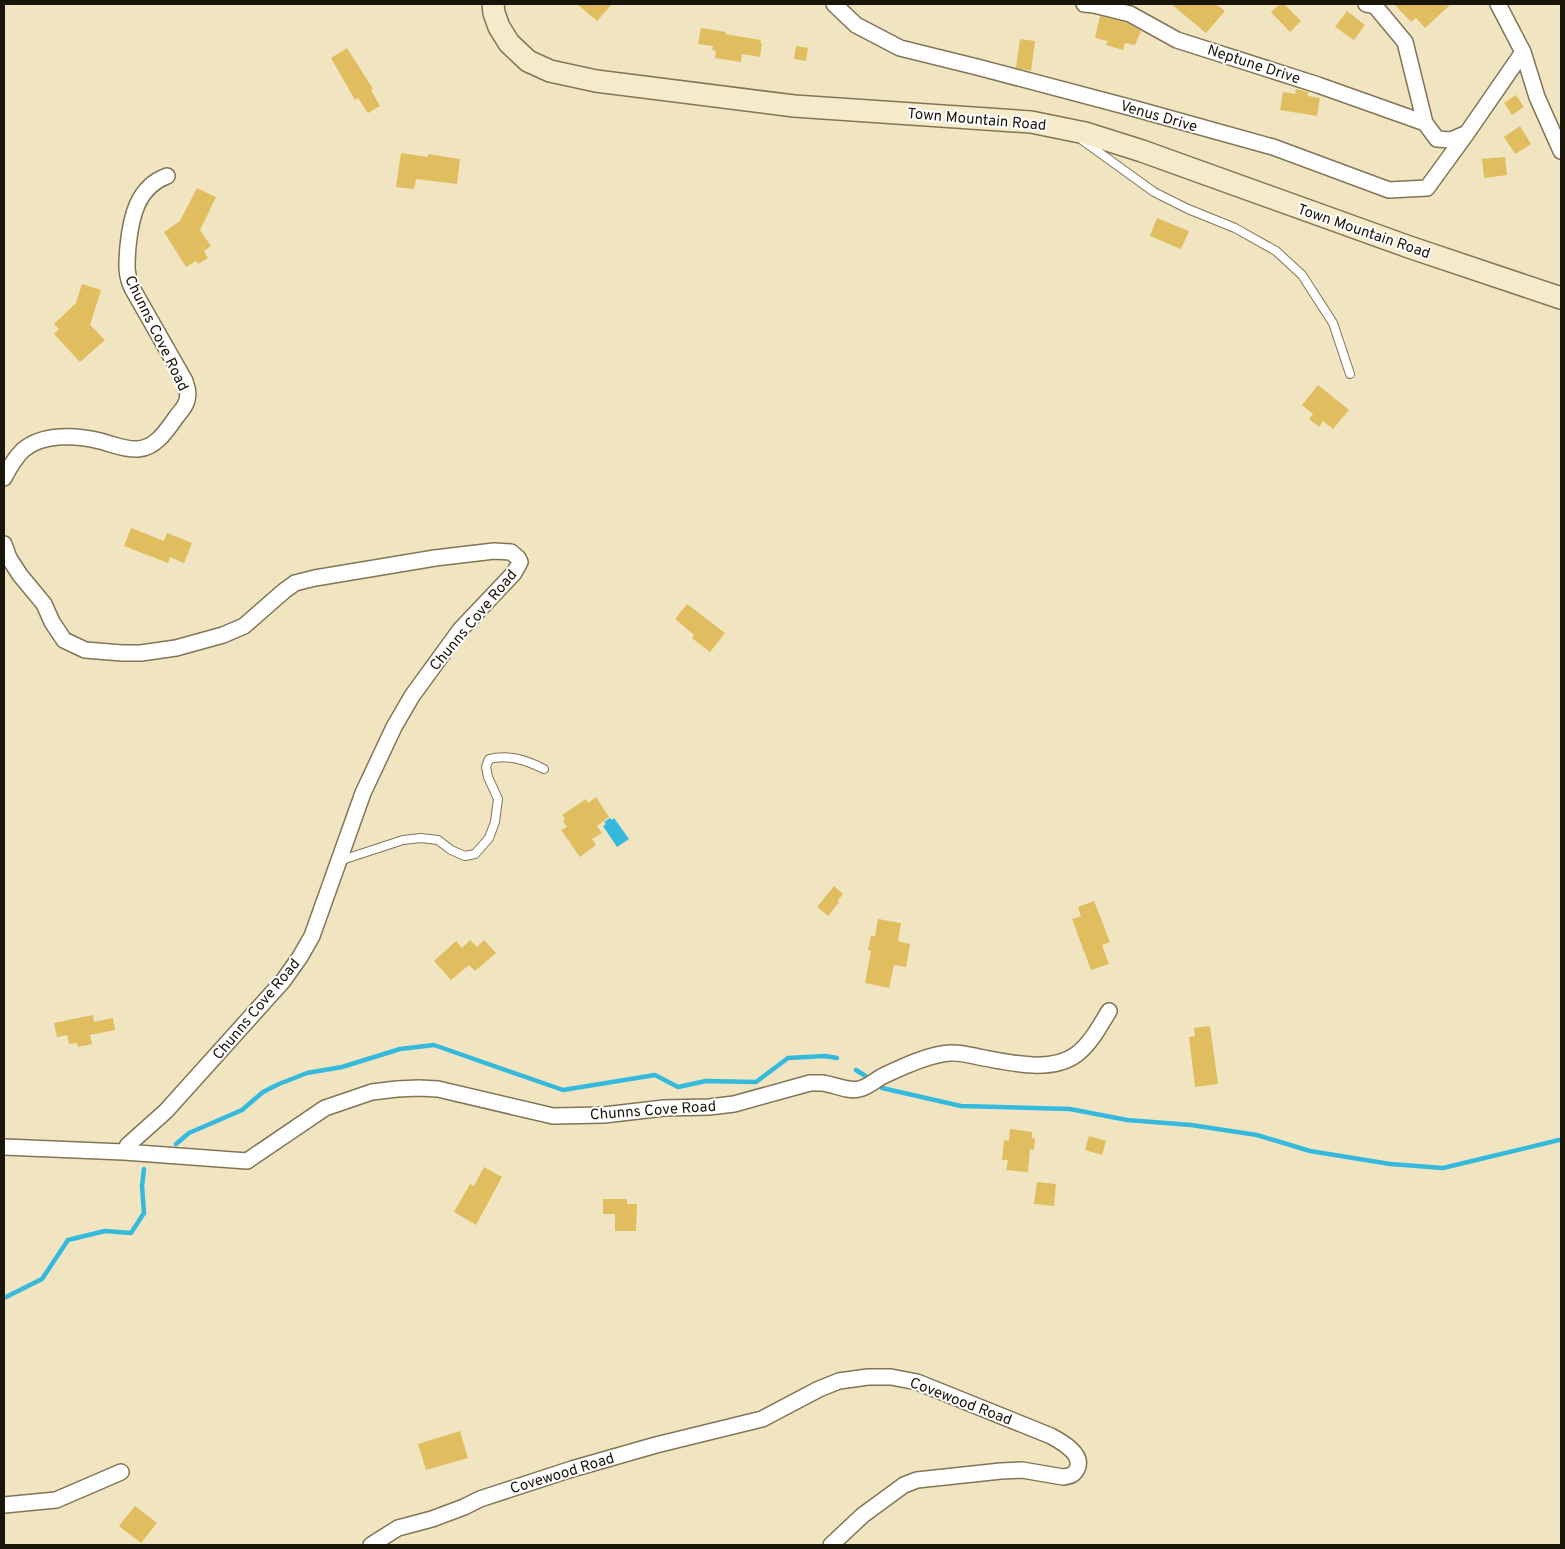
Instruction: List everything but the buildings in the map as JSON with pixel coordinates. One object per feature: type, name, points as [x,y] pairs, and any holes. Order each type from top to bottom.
[{"type":"main road","name":"Town Mountain Road","points":[[493,4],[494,13],[509,43],[528,61],[550,71],[587,80],[794,106],[1031,122],[1085,133],[1142,151],[1409,247],[1561,298]]},
{"type":"street","name":"Venus Drive","points":[[834,4],[856,24],[900,48],[1117,104],[1273,148],[1389,190],[1427,188],[1467,133]]},
{"type":"street","name":"Neptune Drive","points":[[1084,4],[1130,14],[1177,40],[1318,85],[1425,123]]},
{"type":"street","points":[[1366,4],[1375,6],[1405,42],[1425,123],[1437,139],[1451,140],[1467,133],[1523,52]]},
{"type":"street","points":[[1498,4],[1523,52],[1537,97],[1561,151]]},
{"type":"street","name":"Chunns Cove Road","points":[[4,478],[16,458],[24,450],[33,444],[46,440],[71,436],[83,437],[132,449],[146,447],[160,438],[185,405],[187,388],[129,282],[126,272],[131,221],[136,207],[152,183],[167,176]]},
{"type":"street","name":"Chunns Cove Road","points":[[4,544],[9,558],[20,575],[44,604],[52,622],[64,640],[85,650],[122,653],[141,653],[176,648],[223,635],[244,626],[284,591],[295,583],[306,580],[435,558],[489,551],[506,550],[515,554],[520,562],[517,569],[460,630],[412,696],[394,727],[363,793],[312,936],[294,965],[283,981],[166,1111],[128,1145],[124,1152]]},
{"type":"street","name":"Chunns Cove Road","points":[[4,1147],[124,1152],[247,1161],[326,1108],[372,1092],[397,1089],[438,1089],[553,1116],[604,1115],[664,1108],[708,1107],[734,1104],[810,1083],[822,1083],[857,1090],[864,1088],[884,1075],[916,1062],[950,1053],[961,1053],[1010,1064],[1052,1064],[1076,1054],[1096,1033],[1109,1011]]},
{"type":"street","name":"Covewood Road","points":[[371,1545],[398,1528],[432,1519],[464,1507],[480,1498],[656,1444],[762,1418],[839,1381],[891,1377],[917,1382],[1051,1436],[1065,1444],[1077,1458],[1079,1465],[1076,1472],[1070,1476],[1022,1470],[917,1480],[904,1486],[863,1515],[832,1545]]},
{"type":"street","points":[[4,1505],[56,1500],[121,1472]]},
{"type":"lane","points":[[1068,130],[1154,192],[1188,209],[1236,228],[1276,252],[1302,276],[1333,323],[1350,374]]},
{"type":"lane","points":[[339,861],[403,840],[421,838],[438,840],[451,850],[465,856],[475,854],[489,838],[495,822],[498,799],[486,767],[489,760],[499,756],[510,757],[544,769]]},
{"type":"water","points":[[610,818],[612,820],[614,818],[629,839],[617,847],[603,826],[606,824],[604,822]]},
{"type":"waterway","points":[[176,1144],[189,1133],[242,1110],[263,1092],[279,1084],[307,1073],[342,1067],[400,1049],[434,1045],[563,1090],[655,1075],[678,1087],[706,1081],[756,1082],[788,1058],[825,1056],[837,1058]]},
{"type":"waterway","points":[[856,1070],[867,1077]]},
{"type":"waterway","points":[[882,1088],[961,1106],[1070,1109],[1127,1120],[1191,1125],[1257,1135],[1310,1151],[1390,1164],[1443,1168],[1559,1140]]},
{"type":"waterway","points":[[4,1298],[42,1279],[68,1240],[105,1231],[131,1233],[144,1213],[142,1186],[144,1169]]}]
